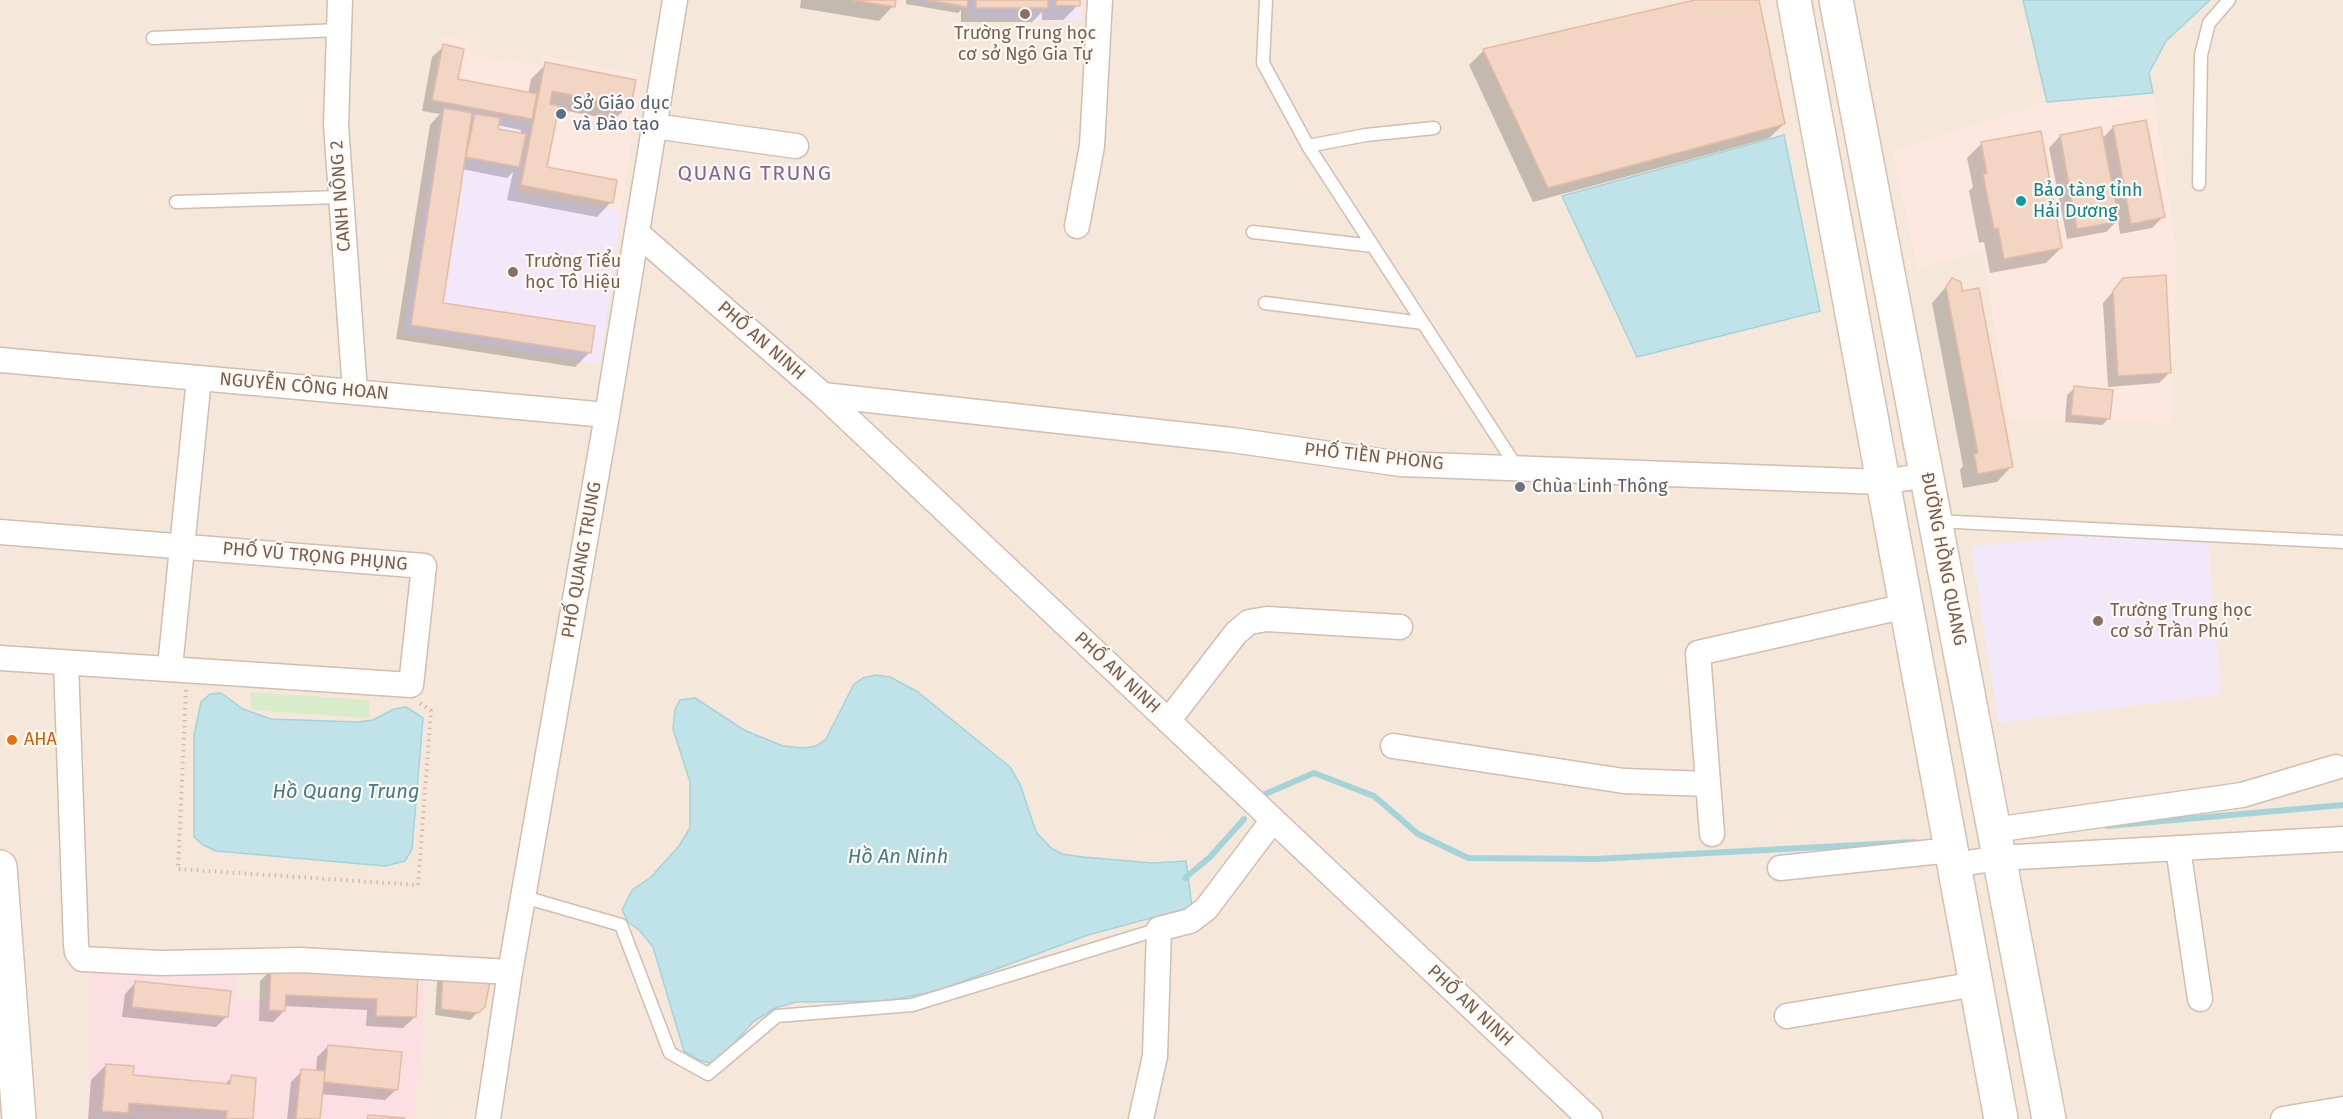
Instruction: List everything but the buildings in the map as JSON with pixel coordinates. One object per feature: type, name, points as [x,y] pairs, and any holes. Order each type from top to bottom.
[{"type":"street","name":"CANH NÔNG 2","points":[[340,0],[336,125],[355,392]]},
{"type":"street","name":"PHỐ QUANG TRUNG","points":[[488,1119],[510,972],[607,415],[675,0]]},
{"type":"street","points":[[1077,226],[1092,146],[1100,0]]},
{"type":"street","points":[[1794,0],[2001,1119]]},
{"type":"street","name":"ĐƯỜNG HỒNG QUANG","points":[[1836,0],[2049,1119]]},
{"type":"street","points":[[654,126],[796,146]]},
{"type":"street","points":[[1835,223],[1877,215]]},
{"type":"street","name":"PHỐ AN NINH","points":[[637,233],[823,395],[1581,1115]]},
{"type":"street","name":"NGUYỄN CÔNG HOAN","points":[[0,360],[607,415]]},
{"type":"street","points":[[179,668],[182,547],[199,378]]},
{"type":"street","name":"PHỐ TIỀN PHONG","points":[[823,395],[1233,440],[1401,464],[1516,466],[1883,482],[1927,475]]},
{"type":"street","name":"PHỐ VŨ TRỌNG PHỤNG","points":[[0,532],[424,566],[411,685],[0,658]]},
{"type":"street","points":[[1712,834],[1698,653],[1906,606]]},
{"type":"street","points":[[1168,721],[1236,633],[1249,622],[1267,619],[1400,627]]},
{"type":"street","points":[[66,663],[76,945],[77,952],[82,959],[161,963],[301,960],[510,972]]},
{"type":"street","points":[[1393,746],[1614,779],[1708,784]]},
{"type":"street","points":[[1780,867],[1953,857],[1997,844],[2242,795],[2336,767]]},
{"type":"street","points":[[1141,1119],[1155,1056],[1159,929],[1190,921],[1206,909],[1273,820]]},
{"type":"street","points":[[1997,844],[2178,848],[2343,839]]},
{"type":"street","points":[[2178,848],[2200,999]]},
{"type":"street","points":[[0,867],[19,1119]]},
{"type":"street","points":[[1787,1016],[1976,984]]},
{"type":"street","points":[[2283,1119],[2343,1109]]},
{"type":"lane","points":[[1266,0],[1263,63],[1308,146],[1516,466]]},
{"type":"lane","points":[[2199,184],[2201,55],[2209,23],[2229,0]]},
{"type":"lane","points":[[153,38],[339,30]]},
{"type":"lane","points":[[1308,146],[1366,135],[1434,128]]},
{"type":"lane","points":[[176,202],[341,197]]},
{"type":"lane","points":[[1253,232],[1373,246]]},
{"type":"lane","points":[[1264,303],[1423,323]]},
{"type":"lane","points":[[1935,521],[2343,542]]},
{"type":"lane","points":[[524,897],[621,925],[670,1053],[708,1074],[777,1016],[912,1005],[1159,929]]},
{"type":"path","points":[[179,668],[178,869],[418,885],[431,711],[389,683]]},
{"type":"shaded area","points":[[0,0],[2343,0],[2343,1119],[0,1119]]},
{"type":"shaded area","name":"Trường Trung học cơ sở Ngô Gia Tự","points":[[910,0],[1081,0],[1081,21],[969,19],[969,10]]},
{"type":"shaded area","name":"Sở Giáo dục và Đào tạo","points":[[443,35],[468,42],[469,55],[540,65],[543,56],[642,75],[621,211],[517,192],[530,123],[430,102]]},
{"type":"shaded area","points":[[2153,93],[2177,257],[2171,423],[2009,419],[1983,250],[1917,269],[1893,152],[2047,102]]},
{"type":"shaded area","name":"Trường Tiểu học Tô Hiệu","points":[[442,104],[530,123],[517,192],[621,211],[600,364],[403,332]]},
{"type":"shaded area","name":"Trường Trung học cơ sở Trần Phú","points":[[2077,536],[2208,543],[2221,694],[1999,723],[1971,547]]},
{"type":"shaded area","points":[[90,965],[235,968],[236,999],[260,1000],[266,1003],[267,966],[427,970],[414,1119],[89,1119]]},
{"type":"green space","points":[[251,692],[369,700],[369,718],[251,710]]},
{"type":"water","points":[[2023,0],[2210,0],[2166,41],[2149,73],[2153,93],[2047,102]]},
{"type":"water","points":[[1784,135],[1820,311],[1637,357],[1562,196]]},
{"type":"water","name":"Hồ An Ninh","points":[[875,675],[890,677],[918,692],[1010,767],[1020,784],[1036,832],[1051,848],[1062,854],[1083,857],[1153,863],[1186,861],[1192,907],[1088,935],[937,991],[885,1001],[796,1002],[775,1008],[753,1022],[721,1058],[710,1063],[699,1060],[684,1051],[653,947],[639,930],[628,922],[622,910],[632,890],[651,877],[679,846],[690,828],[690,782],[673,729],[675,709],[680,700],[695,698],[744,730],[783,746],[804,748],[816,746],[826,739],[854,684],[863,678]]},
{"type":"water","name":"Hồ Quang Trung","points":[[221,693],[243,709],[271,719],[357,722],[373,720],[394,709],[406,707],[423,718],[412,849],[405,861],[385,866],[216,851],[203,845],[194,837],[194,736],[201,702],[210,694]]},
{"type":"waterway","points":[[1265,794],[1314,773],[1374,796],[1418,834],[1468,858],[1596,859],[1915,842]]},
{"type":"waterway","points":[[2107,826],[2343,805]]},
{"type":"waterway","points":[[1185,878],[1210,857],[1244,819]]},
{"type":"place","name":"Trường Trung học cơ sở Ngô Gia Tự","points":[[1025,14]]},
{"type":"place","name":"Sở Giáo dục và Đào tạo","points":[[561,114]]},
{"type":"place","name":"Bảo tàng tỉnh Hải Dương","points":[[2021,201]]},
{"type":"place","name":"Trường Tiểu học Tô Hiệu","points":[[513,272]]},
{"type":"place","name":"Chùa Linh Thông","points":[[1520,487]]},
{"type":"place","name":"Trường Trung học cơ sở Trần Phú","points":[[2098,621]]},
{"type":"place","name":"AHA","points":[[12,740]]},
{"type":"district","name":"QUANG TRUNG","points":[[755,174]]}]
